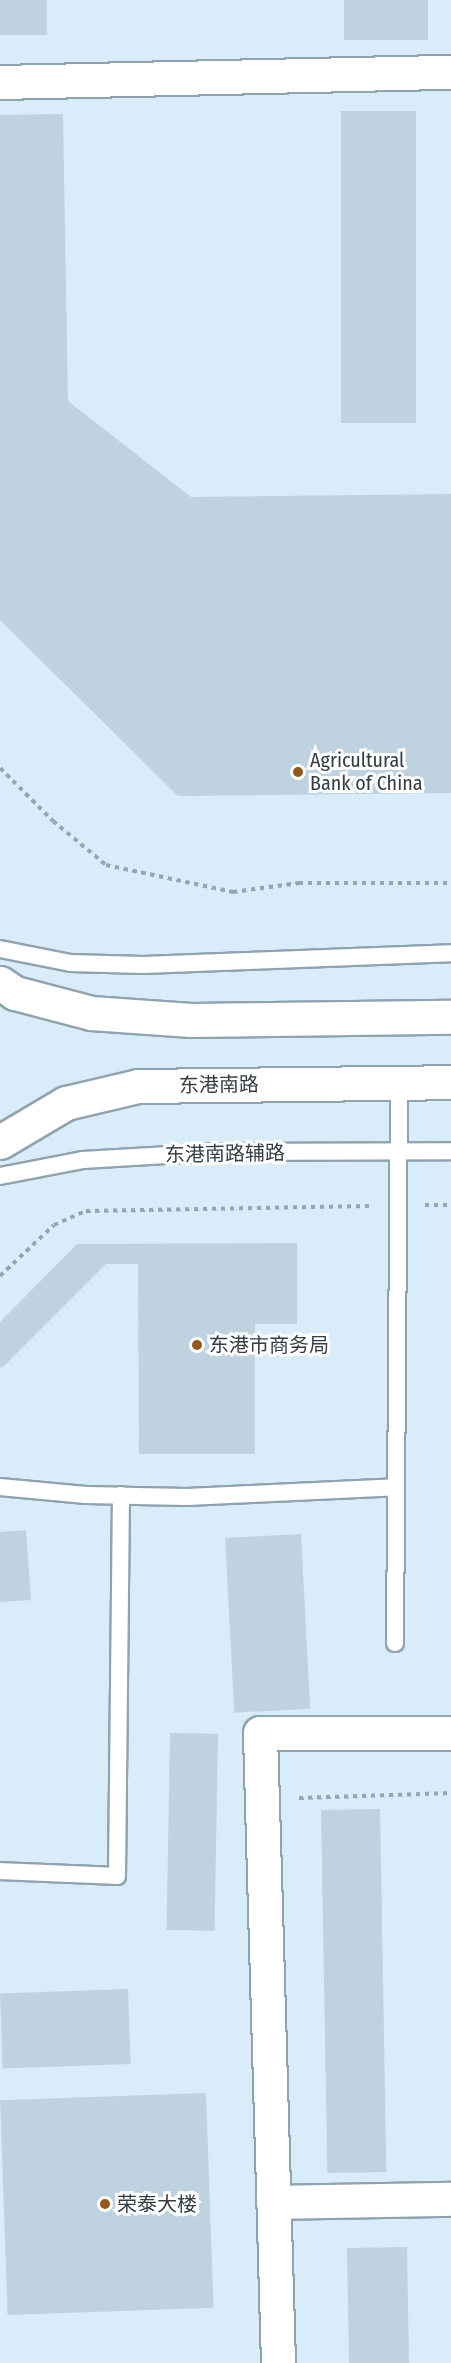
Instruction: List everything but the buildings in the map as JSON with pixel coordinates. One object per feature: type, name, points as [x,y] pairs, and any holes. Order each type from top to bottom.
[{"type":"street","points":[[0,82],[451,72]]},
{"type":"street","points":[[0,983],[15,993],[91,1013],[191,1020],[451,1017]]},
{"type":"street","name":"东港南路","points":[[0,1142],[66,1103],[138,1086],[451,1082]]},
{"type":"street","points":[[278,2363],[260,1733],[451,1733]]},
{"type":"street","points":[[273,2202],[451,2199]]},
{"type":"lane","points":[[0,949],[71,963],[143,965],[451,953]]},
{"type":"lane","points":[[395,1643],[399,1083]]},
{"type":"lane","name":"东港南路辅路","points":[[0,1176],[83,1160],[216,1152],[451,1151]]},
{"type":"lane","points":[[0,1486],[86,1495],[187,1497],[396,1487]]},
{"type":"lane","points":[[0,1871],[117,1876],[121,1495]]},
{"type":"path","points":[[0,768],[52,821],[106,866],[233,892],[299,883],[451,883]]},
{"type":"path","points":[[0,1276],[54,1225],[86,1211],[451,1205]]},
{"type":"path","points":[[299,1808],[299,1797],[451,1793]]},
{"type":"place","name":"Agricultural Bank of China","points":[[298,772]]},
{"type":"place","name":"东港市商务局","points":[[197,1345]]},
{"type":"place","name":"荣泰大楼","points":[[105,2204]]}]
